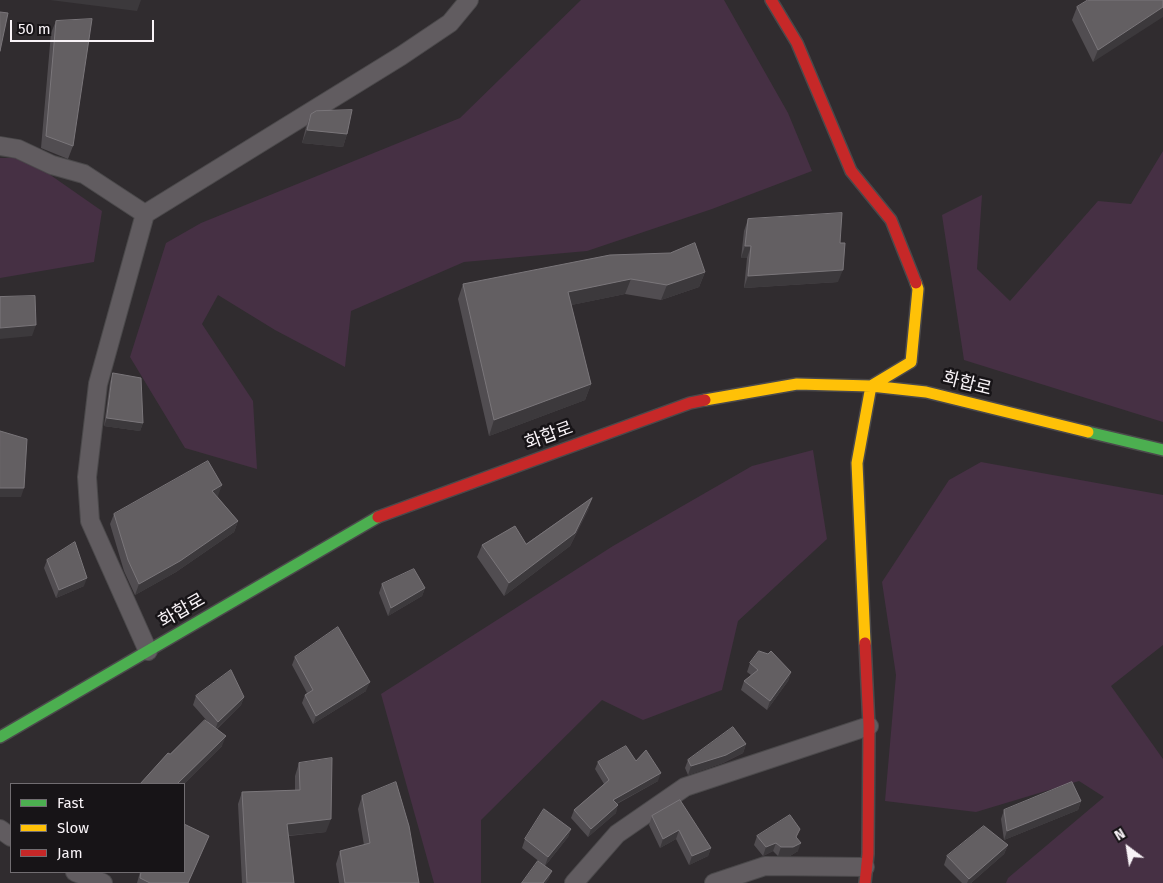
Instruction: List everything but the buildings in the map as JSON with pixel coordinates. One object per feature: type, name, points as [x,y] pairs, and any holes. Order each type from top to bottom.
[{"type":"main road","points":[[771,0],[797,43],[851,171],[891,220],[918,289],[911,362],[870,386],[858,463],[869,726],[868,854],[865,875]]},
{"type":"main road","name":"화합로","points":[[0,737],[377,517],[690,403],[797,384],[870,386],[926,392],[1163,450]]},
{"type":"street","points":[[148,651],[90,521],[87,477],[98,384],[145,214],[450,23],[469,0]]},
{"type":"street","points":[[0,146],[18,149],[52,165],[84,174],[145,214]]},
{"type":"street","points":[[574,883],[618,834],[685,787],[869,726]]},
{"type":"street","points":[[714,883],[765,866],[865,875]]},
{"type":"street","points":[[78,873],[103,883]]},
{"type":"shaded area","points":[[581,0],[724,0],[788,113],[812,171],[712,209],[587,251],[464,262],[351,311],[345,367],[275,330],[218,295],[202,324],[253,401],[257,469],[185,448],[130,357],[166,243],[201,223],[460,118]]},
{"type":"shaded area","points":[[1163,151],[1163,422],[964,360],[942,215],[982,195],[977,269],[1010,301],[1098,201],[1131,204]]},
{"type":"shaded area","points":[[0,158],[26,158],[102,211],[94,262],[0,278]]},
{"type":"shaded area","points":[[813,450],[827,539],[738,621],[722,690],[643,720],[602,700],[481,820],[481,883],[434,883],[381,694],[613,546],[752,466]]},
{"type":"shaded area","points":[[981,462],[1163,495],[1163,645],[1111,686],[1163,759],[1163,883],[1006,883],[1008,878],[1104,797],[1079,781],[976,812],[885,801],[896,675],[882,582],[949,480]]},
{"type":"traffic: fast","points":[[1088,432],[1163,450]]},
{"type":"traffic: fast","points":[[0,737],[378,517]]},
{"type":"traffic: slow","points":[[865,643],[857,463],[871,386],[911,362],[918,289],[916,283]]},
{"type":"traffic: slow","points":[[705,400],[797,384],[871,386],[926,392],[1088,432]]},
{"type":"traffic: jam","points":[[771,0],[797,43],[851,171],[891,220],[916,283]]},
{"type":"traffic: jam","points":[[378,517],[690,403],[705,400]]},
{"type":"traffic: jam","points":[[865,643],[869,726],[868,854],[865,883]]}]
